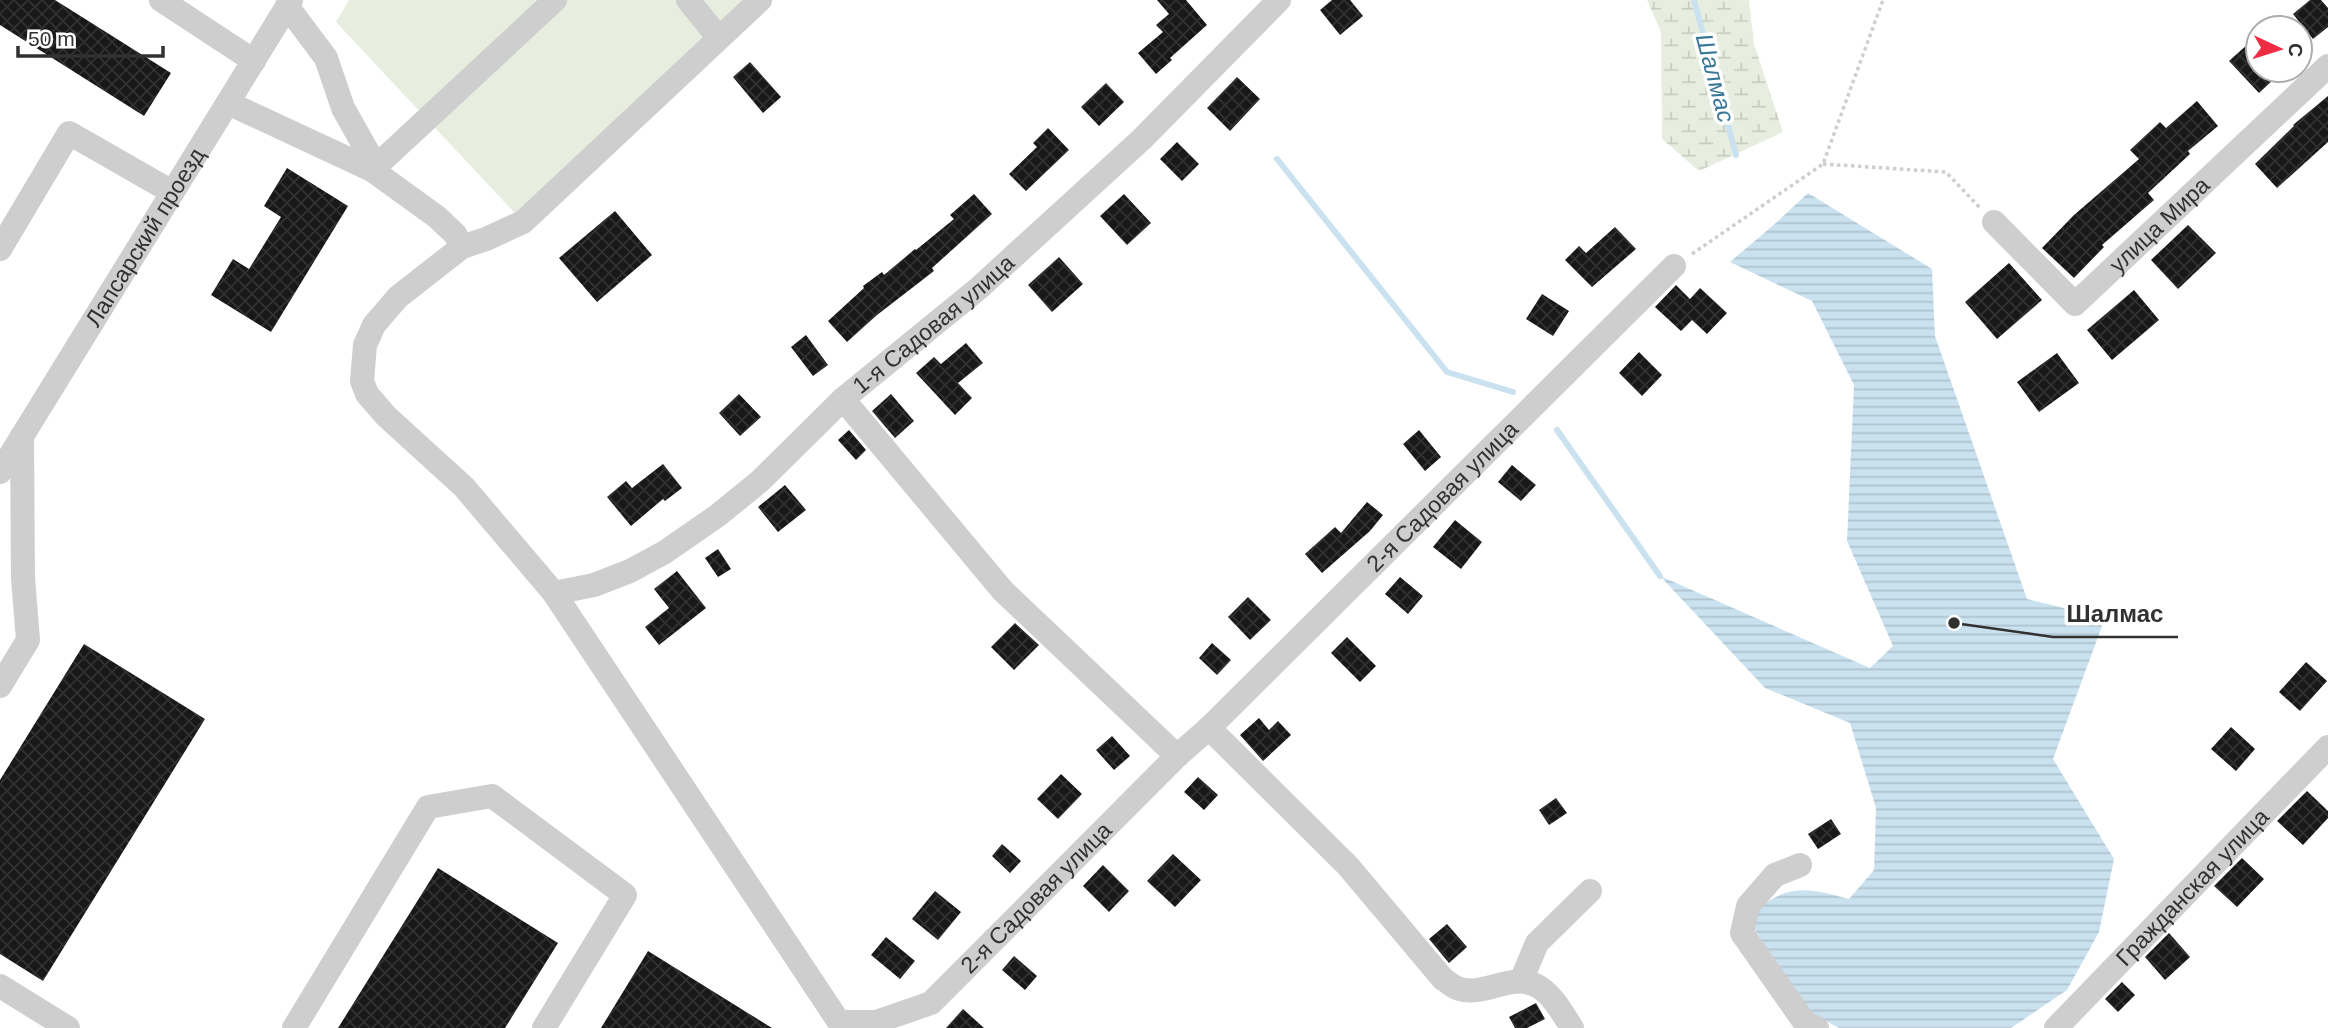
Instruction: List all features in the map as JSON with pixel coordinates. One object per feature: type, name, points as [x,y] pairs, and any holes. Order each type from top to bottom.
[{"type":"street","points":[[160,0],[254,61]]},
{"type":"street","points":[[372,170],[555,0]]},
{"type":"street","points":[[688,0],[719,37]]},
{"type":"street","points":[[760,0],[523,222],[463,247],[398,296],[374,325],[365,345],[362,381],[367,394],[386,416],[464,487],[554,593],[841,1025]]},
{"type":"street","name":"1-я Садовая улица","points":[[554,593],[594,585],[665,552],[717,516],[760,481],[843,398],[979,288],[1142,139],[1279,0]]},
{"type":"street","points":[[289,3],[326,58],[342,108],[370,156],[372,170]]},
{"type":"street","name":"Лапсарский проезд","points":[[0,472],[289,3]]},
{"type":"street","name":"улица Мира","points":[[1994,222],[2075,304],[2328,66]]},
{"type":"street","points":[[229,103],[372,170],[437,216],[463,247]]},
{"type":"street","points":[[0,248],[69,133],[172,191]]},
{"type":"street","name":"2-я Садовая улица","points":[[841,1025],[876,1022],[931,1003],[1177,756],[1674,266]]},
{"type":"street","points":[[843,398],[1003,591],[1177,756]]},
{"type":"street","points":[[0,686],[29,640],[23,578],[22,435]]},
{"type":"street","points":[[1209,727],[1348,866],[1443,978],[1458,988],[1471,990],[1509,981],[1521,981],[1541,988],[1557,1005],[1572,1028]]},
{"type":"street","name":"Гражданская улица","points":[[2056,1028],[2328,747]]},
{"type":"street","points":[[294,1028],[428,807],[492,796],[625,895],[544,1028]]},
{"type":"street","points":[[1800,865],[1775,875],[1748,906],[1742,933],[1805,1023],[1816,1028]]},
{"type":"street","points":[[1521,981],[1537,943],[1590,891]]},
{"type":"street","points":[[0,986],[68,1028]]},
{"type":"path","points":[[1674,266],[1823,164],[1883,0]]},
{"type":"path","points":[[1823,164],[1946,172],[1994,222]]},
{"type":"green space","points":[[349,0],[760,0],[523,222],[336,22]]},
{"type":"green space","points":[[1647,0],[1749,0],[1754,44],[1783,132],[1699,171],[1662,139],[1661,32]]},
{"type":"water","points":[[1808,193],[1932,269],[1935,336],[2027,599],[2105,618],[2053,759],[2114,859],[2099,932],[2067,990],[2011,1028],[1839,1028],[1805,1010],[1754,928],[1758,908],[1770,900],[1802,890],[1849,899],[1874,870],[1876,808],[1850,723],[1765,688],[1660,576],[1870,668],[1893,646],[1847,541],[1854,385],[1812,301],[1730,262]]},
{"type":"building","points":[[0,0],[55,0],[171,73],[144,116],[0,25]]},
{"type":"building","points":[[1157,0],[1186,0],[1207,25],[1156,74],[1138,53],[1163,32],[1156,25],[1169,14]]},
{"type":"building","points":[[1332,0],[1350,0],[1363,16],[1340,35],[1320,10]]},
{"type":"building","points":[[2310,0],[2321,0],[2328,8],[2328,27],[2314,38],[2314,14],[2293,14]]},
{"type":"building","points":[[2244,48],[2244,77],[2229,61]]},
{"type":"building","points":[[750,62],[781,97],[763,113],[733,77]]},
{"type":"building","points":[[1237,77],[1260,99],[1230,131],[1207,108]]},
{"type":"building","points":[[1106,83],[1124,102],[1099,126],[1081,107]]},
{"type":"building","points":[[2251,84],[2269,84],[2259,93]]},
{"type":"building","points":[[2328,96],[2328,142],[2277,188],[2255,164],[2293,125]]},
{"type":"building","points":[[2197,101],[2218,126],[2188,151],[2190,154],[2148,193],[2154,200],[2102,245],[2104,247],[2074,278],[2042,248],[2074,215],[2139,159],[2130,150],[2160,122],[2166,128]]},
{"type":"building","points":[[1048,128],[1069,150],[1026,191],[1009,174],[1037,147],[1033,143]]},
{"type":"building","points":[[1177,142],[1199,164],[1182,181],[1160,159]]},
{"type":"building","points":[[287,168],[348,206],[271,332],[211,295],[233,259],[249,269],[281,217],[264,206]]},
{"type":"building","points":[[974,194],[992,214],[932,268],[934,271],[847,342],[828,321],[864,288],[863,286],[882,272],[884,275],[954,219],[950,215]]},
{"type":"building","points":[[1124,194],[1151,223],[1127,245],[1100,216]]},
{"type":"building","points":[[615,211],[652,255],[597,302],[559,258]]},
{"type":"building","points":[[2188,225],[2216,253],[2178,289],[2151,260]]},
{"type":"building","points":[[1615,227],[1636,249],[1592,287],[1565,260],[1579,246],[1586,253]]},
{"type":"building","points":[[1059,257],[1083,284],[1052,312],[1028,285]]},
{"type":"building","points":[[2009,263],[2042,300],[1997,339],[1965,302]]},
{"type":"building","points":[[1676,285],[1690,299],[1700,288],[1727,313],[1707,334],[1692,320],[1681,331],[1655,307]]},
{"type":"building","points":[[2134,290],[2159,320],[2112,360],[2087,330]]},
{"type":"building","points":[[1542,294],[1569,311],[1553,336],[1526,319]]},
{"type":"building","points":[[806,335],[828,365],[813,376],[791,347]]},
{"type":"building","points":[[966,343],[983,363],[958,383],[972,398],[955,415],[916,373],[934,357],[941,364]]},
{"type":"building","points":[[1639,352],[1662,375],[1642,396],[1619,373]]},
{"type":"building","points":[[2057,353],[2079,383],[2039,412],[2017,382]]},
{"type":"building","points":[[739,394],[761,417],[740,436],[719,413]]},
{"type":"building","points":[[891,394],[914,421],[895,438],[872,411]]},
{"type":"building","points":[[849,430],[866,450],[856,460],[838,440]]},
{"type":"building","points":[[1419,430],[1441,457],[1425,471],[1403,444]]},
{"type":"building","points":[[663,464],[682,488],[665,501],[663,499],[631,526],[607,497],[626,481],[632,488]]},
{"type":"building","points":[[1512,465],[1536,485],[1521,501],[1498,482]]},
{"type":"building","points":[[785,485],[806,510],[778,532],[758,507]]},
{"type":"building","points":[[1367,502],[1383,515],[1370,531],[1322,573],[1305,554],[1335,527],[1341,533]]},
{"type":"building","points":[[1455,520],[1482,542],[1461,569],[1433,547]]},
{"type":"building","points":[[718,549],[731,569],[718,577],[705,558]]},
{"type":"building","points":[[677,571],[706,608],[659,645],[645,627],[669,608],[654,589]]},
{"type":"building","points":[[1400,577],[1423,596],[1408,614],[1385,594]]},
{"type":"building","points":[[1248,597],[1271,620],[1250,640],[1228,617]]},
{"type":"building","points":[[1015,623],[1039,645],[1014,670],[991,647]]},
{"type":"building","points":[[1347,637],[1376,666],[1360,682],[1331,653]]},
{"type":"building","points":[[1212,643],[1231,660],[1217,675],[1199,658]]},
{"type":"building","points":[[84,644],[205,719],[43,981],[0,954],[0,780]]},
{"type":"building","points":[[2306,662],[2327,681],[2300,711],[2279,692]]},
{"type":"building","points":[[1259,718],[1269,730],[1278,721],[1291,735],[1263,761],[1240,735]]},
{"type":"building","points":[[2231,727],[2255,749],[2236,771],[2211,749]]},
{"type":"building","points":[[1112,736],[1130,756],[1114,770],[1096,750]]},
{"type":"building","points":[[1061,774],[1082,794],[1058,819],[1037,799]]},
{"type":"building","points":[[1198,777],[1218,795],[1204,810],[1184,792]]},
{"type":"building","points":[[2307,791],[2328,811],[2328,818],[2303,845],[2277,821]]},
{"type":"building","points":[[1556,798],[1567,813],[1549,825],[1539,810]]},
{"type":"building","points":[[1831,819],[1841,834],[1818,849],[1808,834]]},
{"type":"building","points":[[1002,844],[1021,861],[1010,873],[992,856]]},
{"type":"building","points":[[1173,854],[1201,880],[1175,907],[1147,881]]},
{"type":"building","points":[[2242,858],[2264,879],[2237,907],[2214,886]]},
{"type":"building","points":[[1103,865],[1129,891],[1109,912],[1083,886]]},
{"type":"building","points":[[438,868],[558,943],[505,1028],[338,1028]]},
{"type":"building","points":[[935,891],[961,912],[938,940],[912,919]]},
{"type":"building","points":[[1447,924],[1467,947],[1449,963],[1429,939]]},
{"type":"building","points":[[2169,933],[2190,957],[2165,980],[2145,957]]},
{"type":"building","points":[[886,937],[915,961],[900,979],[871,955]]},
{"type":"building","points":[[648,951],[772,1028],[601,1028]]},
{"type":"building","points":[[1014,956],[1037,976],[1025,990],[1002,970]]},
{"type":"building","points":[[2122,982],[2135,995],[2118,1012],[2105,999]]},
{"type":"building","points":[[1536,1003],[1545,1019],[1527,1028],[1515,1028],[1509,1017]]},
{"type":"building","points":[[963,1009],[984,1028],[946,1028]]},
{"type":"waterway","name":"Шалмас","points":[[1694,0],[1736,155]]},
{"type":"waterway","points":[[1277,159],[1447,372],[1513,392]]},
{"type":"waterway","points":[[1557,430],[1660,576]]},
{"type":"place","name":"Шалмас","points":[[1954,623]]}]
